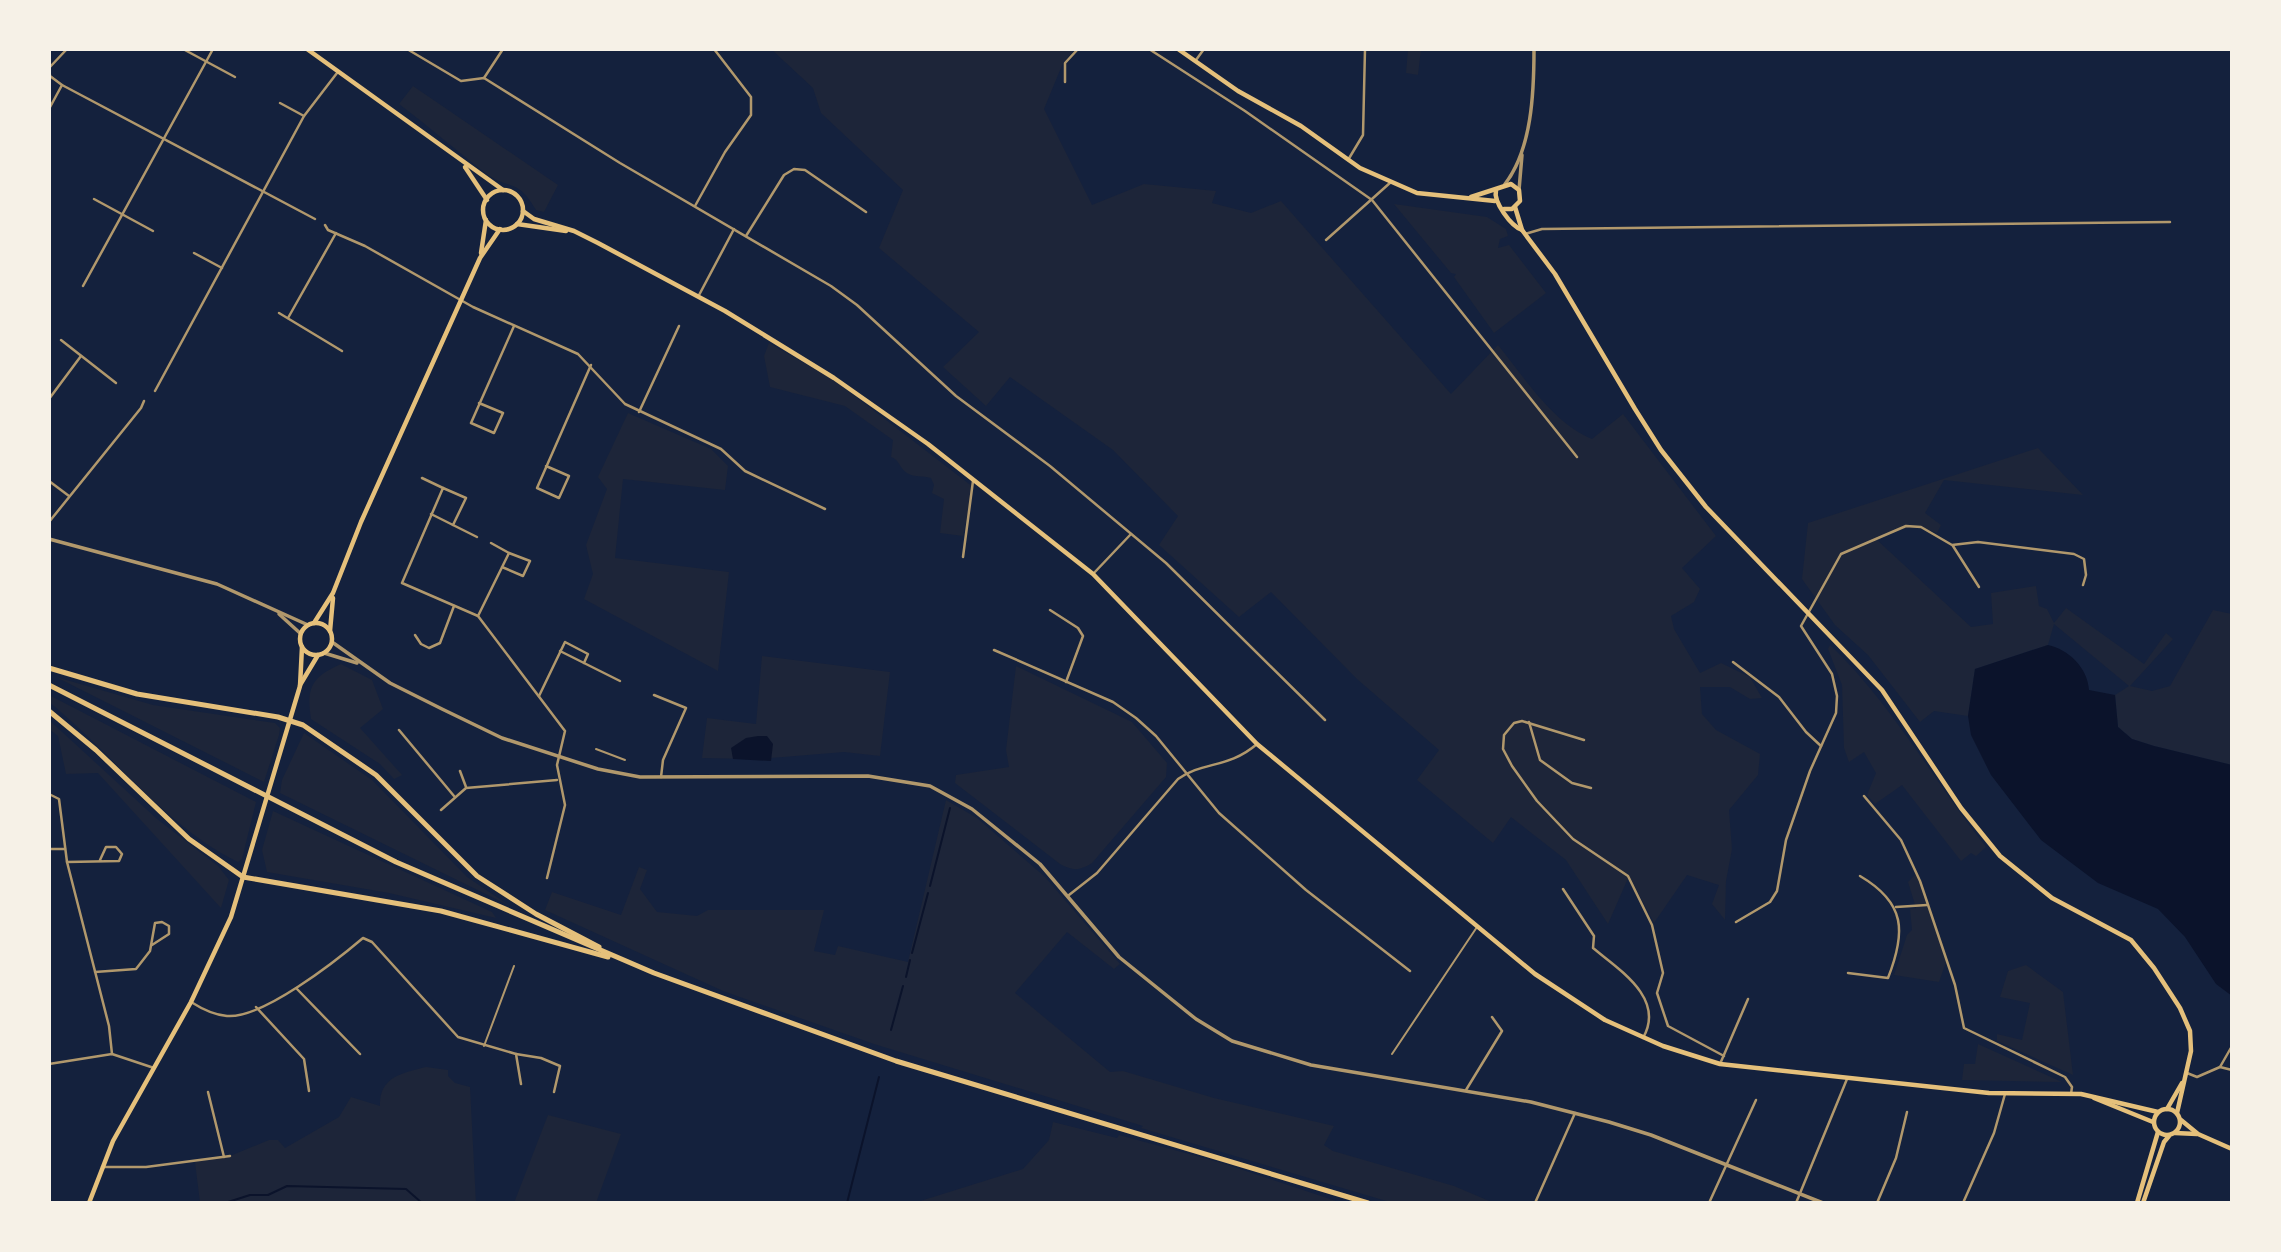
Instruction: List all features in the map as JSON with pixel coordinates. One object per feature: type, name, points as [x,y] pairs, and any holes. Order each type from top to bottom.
[{"type":"highway","points":[[49,668],[148,696],[303,725],[376,775],[452,853],[496,889],[635,966]]},
{"type":"highway","points":[[49,685],[396,862],[635,966]]},
{"type":"highway","points":[[49,711],[189,839],[243,877],[441,911],[522,931],[635,966],[896,1061],[1368,1203]]},
{"type":"main road","points":[[1178,49],[1238,91],[1301,126],[1348,160],[1391,183],[1417,193],[1441,198],[1495,201],[1504,209],[1509,220],[1524,232],[1555,274],[1635,409],[1683,479],[1741,547],[1882,691],[1961,807],[2000,856],[2036,887],[2116,930],[2143,953],[2180,1008],[2190,1031],[2191,1051],[2178,1113],[2180,1119],[2198,1134],[2232,1149]]},
{"type":"main road","points":[[311,50],[337,73],[463,164],[517,196],[523,211],[534,219],[574,231],[698,297],[834,378],[974,479],[1093,574],[1257,744],[1557,991],[1643,1038],[1720,1064],[2005,1094],[2090,1096],[2158,1112],[2167,1109],[2178,1113]]},
{"type":"main road","points":[[463,164],[487,200]]},
{"type":"main road","points":[[1470,198],[1496,190],[1504,184],[1515,185],[1519,190],[1520,201],[1515,207],[1504,209]]},
{"type":"main road","points":[[480,258],[487,200],[503,190]]},
{"type":"main road","points":[[1495,201],[1496,190]]},
{"type":"main road","points":[[1515,207],[1524,232]]},
{"type":"main road","points":[[517,224],[523,211]]},
{"type":"main road","points":[[486,220],[500,229]]},
{"type":"main road","points":[[89,1203],[102,1167],[191,1002],[230,918],[300,686],[301,634],[312,624],[333,593],[361,522],[480,258],[500,229],[517,224],[574,231]]},
{"type":"main road","points":[[300,686],[332,642],[330,631],[333,593]]},
{"type":"main road","points":[[312,624],[324,625],[330,631]]},
{"type":"main road","points":[[302,646],[309,653],[321,654]]},
{"type":"main road","points":[[2167,1109],[2186,1075]]},
{"type":"main road","points":[[2090,1096],[2154,1123],[2158,1131],[2137,1203]]},
{"type":"main road","points":[[2154,1123],[2158,1112]]},
{"type":"main road","points":[[2144,1203],[2164,1142],[2180,1119]]},
{"type":"main road","points":[[2158,1131],[2198,1134]]},
{"type":"street","points":[[68,49],[49,68],[50,76],[62,85],[315,219]]},
{"type":"street","points":[[183,49],[235,76]]},
{"type":"street","points":[[83,286],[213,49]]},
{"type":"street","points":[[407,49],[461,81],[484,78],[857,305],[956,396],[1050,466],[1131,534],[1212,607],[1325,720]]},
{"type":"street","points":[[484,78],[503,49]]},
{"type":"street","points":[[695,206],[725,152],[751,114],[751,97],[713,49]]},
{"type":"street","points":[[1065,82],[1065,63],[1077,49]]},
{"type":"street","points":[[1149,49],[1245,111],[1371,200],[1577,457]]},
{"type":"street","points":[[1195,62],[1204,49]]},
{"type":"street","points":[[1348,160],[1363,135],[1366,119],[1364,49]]},
{"type":"street","points":[[1519,190],[1521,153],[1532,97],[1534,49]]},
{"type":"street","points":[[155,391],[304,116],[337,73]]},
{"type":"street","points":[[49,109],[62,85]]},
{"type":"street","points":[[280,103],[304,116]]},
{"type":"street","points":[[1504,184],[1521,153]]},
{"type":"street","points":[[746,236],[785,175],[794,169],[805,170],[866,212]]},
{"type":"street","points":[[1326,240],[1391,183]]},
{"type":"street","points":[[94,198],[153,231]]},
{"type":"street","points":[[1524,232],[1542,229],[2170,222]]},
{"type":"street","points":[[325,225],[514,326],[578,354],[591,365],[616,397],[639,412],[721,450],[736,466],[825,509]]},
{"type":"street","points":[[698,297],[734,229]]},
{"type":"street","points":[[288,318],[336,233]]},
{"type":"street","points":[[194,253],[222,268]]},
{"type":"street","points":[[279,313],[342,351]]},
{"type":"street","points":[[479,403],[503,414],[494,433],[471,423],[479,403],[514,326]]},
{"type":"street","points":[[639,412],[679,326]]},
{"type":"street","points":[[61,340],[116,383]]},
{"type":"street","points":[[49,399],[81,356]]},
{"type":"street","points":[[547,466],[569,476],[559,498],[537,488],[591,365]]},
{"type":"street","points":[[49,522],[144,401]]},
{"type":"street","points":[[422,478],[466,498],[453,525]]},
{"type":"street","points":[[962,557],[974,479]]},
{"type":"street","points":[[49,481],[69,497]]},
{"type":"street","points":[[443,488],[402,583],[478,616],[565,732],[558,757],[557,780],[565,805],[547,878]]},
{"type":"street","points":[[431,514],[477,537]]},
{"type":"street","points":[[1736,922],[1770,902],[1777,891],[1787,840],[1821,746],[1836,713],[1837,696],[1832,674],[1801,626],[1835,563],[1849,549],[1906,526],[1921,527],[1952,545],[1979,587]]},
{"type":"street","points":[[1093,574],[1131,534]]},
{"type":"street","points":[[49,539],[186,573],[218,584],[277,613],[312,624]]},
{"type":"street","points":[[491,543],[530,561],[523,576],[502,567]]},
{"type":"street","points":[[1952,545],[2000,544],[2074,554],[2084,559],[2087,566],[2083,585]]},
{"type":"street","points":[[478,616],[509,553]]},
{"type":"street","points":[[415,635],[421,644],[429,648],[440,643],[454,606]]},
{"type":"street","points":[[1050,610],[1078,628],[1083,636],[1066,682]]},
{"type":"street","points":[[277,613],[301,634]]},
{"type":"street","points":[[332,642],[359,664],[390,683],[502,738],[623,775],[847,775],[894,778],[930,786],[972,809],[1015,843],[1069,895],[1119,957],[1196,1019],[1232,1041],[1311,1065],[1466,1090],[1575,1113],[1651,1135],[1824,1203]]},
{"type":"street","points":[[539,696],[565,642],[589,654],[584,663]]},
{"type":"street","points":[[995,650],[1113,702],[1136,718],[1156,736],[1219,813],[1306,890],[1410,971]]},
{"type":"street","points":[[561,651],[620,681]]},
{"type":"street","points":[[321,654],[359,664]]},
{"type":"street","points":[[1733,662],[1779,697],[1806,732],[1821,746]]},
{"type":"street","points":[[654,695],[685,708],[663,760],[661,777]]},
{"type":"street","points":[[1529,722],[1540,760],[1572,783],[1591,788]]},
{"type":"street","points":[[1584,740],[1529,722],[1514,723],[1504,736],[1503,749],[1537,802],[1573,839],[1628,876],[1638,891],[1660,953],[1659,966],[1663,973],[1657,993],[1668,1026],[1724,1056]]},
{"type":"street","points":[[399,730],[454,796]]},
{"type":"street","points":[[1069,895],[1097,873],[1185,774],[1224,764],[1257,744]]},
{"type":"street","points":[[460,771],[466,788]]},
{"type":"street","points":[[441,810],[466,788],[557,780]]},
{"type":"street","points":[[49,794],[59,799],[67,862],[108,1026],[112,1054]]},
{"type":"street","points":[[1864,796],[1901,840],[1928,905],[1955,985],[1964,1028],[2065,1077],[2072,1087],[2071,1094]]},
{"type":"street","points":[[67,862],[120,861],[122,853],[116,847],[106,847],[100,860]]},
{"type":"street","points":[[49,849],[65,849]]},
{"type":"street","points":[[1848,973],[1888,978],[1900,935],[1896,906],[1878,886],[1860,876]]},
{"type":"street","points":[[1563,889],[1594,936],[1593,948],[1641,990],[1648,1018],[1643,1038]]},
{"type":"street","points":[[1896,906],[1928,905]]},
{"type":"street","points":[[95,972],[136,969],[145,962],[152,945],[155,923],[162,922],[169,926],[169,934],[152,945]]},
{"type":"street","points":[[191,1002],[230,1016],[256,1007],[297,989],[363,938],[372,942],[458,1037],[484,1046],[541,1058],[560,1066],[554,1092]]},
{"type":"street","points":[[297,989],[360,1054]]},
{"type":"street","points":[[1720,1064],[1748,999]]},
{"type":"street","points":[[256,1007],[304,1059],[309,1091]]},
{"type":"street","points":[[1466,1090],[1502,1031],[1492,1017]]},
{"type":"street","points":[[2186,1075],[2206,1076],[2220,1067],[2232,1046]]},
{"type":"street","points":[[49,1064],[112,1054],[154,1068]]},
{"type":"street","points":[[516,1054],[521,1084]]},
{"type":"street","points":[[2220,1067],[2232,1070]]},
{"type":"street","points":[[1796,1203],[1846,1079]]},
{"type":"street","points":[[208,1093],[224,1157]]},
{"type":"street","points":[[1963,1203],[1994,1133],[2005,1094]]},
{"type":"street","points":[[1709,1203],[1756,1100]]},
{"type":"street","points":[[1877,1203],[1896,1158],[1907,1112]]},
{"type":"street","points":[[1535,1203],[1575,1113]]},
{"type":"street","points":[[102,1167],[146,1167],[230,1156]]},
{"type":"lane","points":[[596,749],[625,760]]},
{"type":"lane","points":[[1392,1054],[1477,927]]},
{"type":"lane","points":[[484,1046],[514,966]]},
{"type":"shaded area","points":[[771,49],[1075,49],[1063,63],[1044,109],[1092,205],[1144,184],[1216,191],[1212,203],[1251,213],[1281,201],[1451,394],[1498,345],[1540,398],[1578,432],[1592,439],[1623,414],[1716,536],[1682,568],[1700,589],[1694,602],[1671,616],[1674,629],[1700,673],[1721,663],[1750,677],[1762,698],[1750,699],[1730,687],[1700,687],[1702,714],[1716,730],[1760,754],[1758,775],[1729,810],[1732,849],[1726,881],[1725,920],[1712,904],[1719,885],[1687,875],[1654,923],[1629,876],[1608,924],[1566,860],[1511,817],[1493,843],[1417,780],[1439,750],[1357,679],[1271,592],[1239,617],[1159,545],[1178,516],[1113,450],[1010,377],[986,406],[943,367],[979,332],[879,248],[903,190],[821,113],[813,88]]},
{"type":"shaded area","points":[[1408,49],[1421,49],[1418,75],[1406,73]]},
{"type":"shaded area","points":[[413,86],[558,185],[544,212],[536,210],[518,189],[485,173],[399,104]]},
{"type":"shaded area","points":[[1394,204],[1487,217],[1506,229],[1508,236],[1500,239],[1498,248],[1509,245],[1546,293],[1494,333],[1454,277],[1456,274],[1451,273]]},
{"type":"shaded area","points":[[769,343],[834,380],[973,487],[963,536],[940,533],[944,499],[932,493],[934,485],[931,478],[907,473],[891,457],[893,440],[845,406],[770,387],[764,356]]},
{"type":"shaded area","points":[[628,413],[711,449],[728,466],[725,490],[623,479],[615,558],[729,572],[718,671],[584,599],[593,574],[586,545],[607,489],[598,477]]},
{"type":"shaded area","points":[[2038,448],[2083,495],[1944,480],[1925,513],[1941,525],[1937,533],[1920,528],[1906,528],[1876,539],[1971,627],[1993,624],[1991,593],[2036,586],[2039,606],[2047,609],[2054,623],[2066,608],[2144,664],[2166,633],[2173,639],[2130,686],[2152,691],[2170,686],[2213,610],[2232,614],[2232,765],[2132,739],[2118,727],[2115,695],[2129,686],[2054,624],[2048,645],[1975,669],[1968,716],[1934,711],[1920,722],[1868,655],[1835,625],[1802,579],[1808,523]]},
{"type":"shaded area","points":[[1830,645],[1893,717],[1986,847],[1976,856],[1971,853],[1961,861],[1902,785],[1875,804],[1867,795],[1876,773],[1864,752],[1849,762],[1844,748],[1842,685],[1828,649]]},
{"type":"shaded area","points":[[2048,645],[2063,651],[2076,661],[2085,674],[2089,690],[2115,695],[2118,727],[2132,739],[2232,765],[2232,996],[2216,984],[2185,937],[2158,909],[2098,883],[2041,840],[1991,775],[1971,735],[1968,716],[1975,669]]},
{"type":"shaded area","points":[[762,656],[890,672],[880,756],[844,752],[759,759],[702,758],[707,718],[756,724]]},
{"type":"shaded area","points":[[341,664],[372,680],[383,709],[360,728],[402,775],[394,779],[380,764],[311,719],[310,699],[313,684],[323,674]]},
{"type":"shaded area","points":[[1016,666],[1132,722],[1167,763],[1166,777],[1092,863],[1083,868],[1072,869],[1060,864],[955,783],[956,775],[1009,767],[1006,750]]},
{"type":"shaded area","points":[[56,677],[153,705],[275,723],[280,728],[279,735],[264,782]]},
{"type":"shaded area","points":[[49,695],[256,802],[242,859],[238,862],[212,847],[163,809],[49,702]]},
{"type":"shaded area","points":[[49,720],[157,819],[218,866],[229,880],[221,908],[98,773],[66,774],[58,736],[49,729]]},
{"type":"shaded area","points":[[304,733],[372,780],[467,877],[510,906],[280,793],[282,780]]},
{"type":"shaded area","points":[[767,736],[773,744],[771,761],[733,759],[731,748],[746,738]]},
{"type":"shaded area","points":[[946,800],[977,818],[1045,877],[1120,964],[1114,969],[1067,932],[1015,993],[1110,1072],[1123,1071],[1214,1098],[1334,1126],[1324,1145],[1333,1151],[1454,1186],[1494,1203],[1393,1203],[1141,1128],[1143,1126],[874,1044],[723,991],[545,910],[552,892],[621,915],[639,867],[647,870],[640,889],[657,912],[697,916],[708,910],[824,910],[814,951],[835,955],[838,946],[908,962]]},
{"type":"shaded area","points":[[273,811],[492,912],[496,918],[389,893],[267,872],[262,850]]},
{"type":"shaded area","points":[[1916,874],[1946,962],[1939,982],[1894,975],[1907,935],[1912,930],[1910,909],[1916,908],[1908,882]]},
{"type":"shaded area","points":[[2026,965],[2063,992],[2073,1075],[1997,1041],[1997,1034],[2022,1040],[2030,1003],[2000,997],[2008,971]]},
{"type":"shaded area","points":[[1978,1044],[2062,1082],[1962,1080],[1964,1064],[1975,1064]]},
{"type":"shaded area","points":[[426,1067],[448,1070],[448,1076],[455,1083],[470,1087],[476,1203],[200,1203],[195,1162],[230,1156],[269,1140],[278,1140],[285,1148],[339,1117],[351,1097],[380,1106],[383,1089],[388,1082],[401,1074]]},
{"type":"shaded area","points":[[548,1115],[621,1134],[596,1203],[514,1203]]},
{"type":"shaded area","points":[[1053,1122],[1117,1138],[1119,1135],[1222,1163],[1342,1203],[914,1203],[1023,1169],[1049,1140]]},
{"type":"waterway","points":[[930,886],[950,808]]},
{"type":"waterway","points":[[912,953],[928,893]]},
{"type":"waterway","points":[[906,977],[910,960]]},
{"type":"waterway","points":[[891,1030],[903,986]]},
{"type":"waterway","points":[[847,1203],[879,1077]]},
{"type":"waterway","points":[[225,1203],[250,1195],[268,1195],[287,1186],[406,1189],[422,1203]]}]
